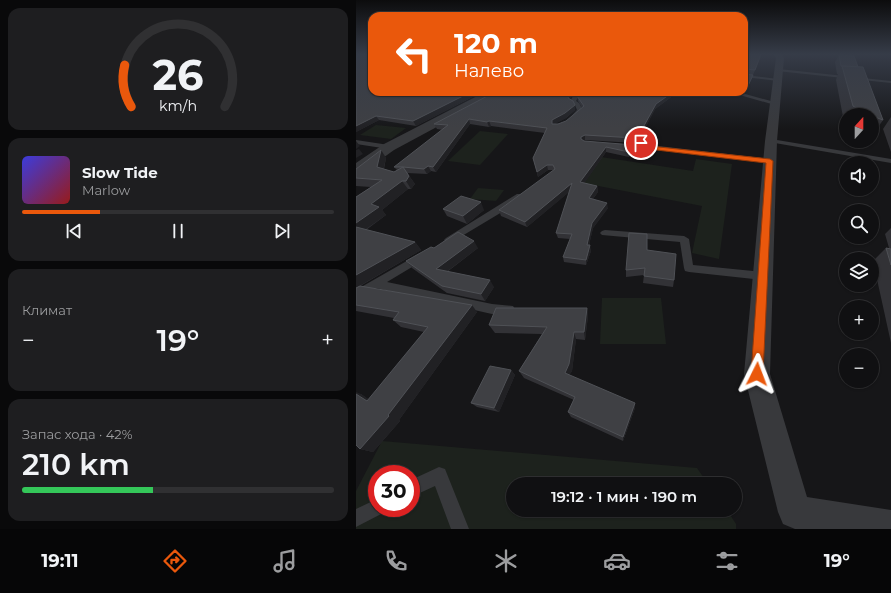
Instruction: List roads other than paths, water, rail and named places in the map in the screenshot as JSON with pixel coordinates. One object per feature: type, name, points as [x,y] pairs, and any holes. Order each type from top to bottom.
[{"type":"street","points":[[777,79],[770,151],[757,374],[795,512],[891,527]]},
{"type":"street","points":[[356,170],[389,148],[486,96]]},
{"type":"lane","points":[[871,79],[891,82]]},
{"type":"lane","points":[[568,122],[575,117],[580,110],[579,106],[573,102],[576,96]]},
{"type":"lane","points":[[748,96],[775,103]]},
{"type":"lane","points":[[634,138],[648,147]]},
{"type":"lane","points":[[356,142],[389,148]]},
{"type":"lane","points":[[633,146],[770,151],[891,161]]},
{"type":"lane","points":[[441,245],[499,210],[525,192]]},
{"type":"lane","points":[[606,233],[684,239],[689,268],[763,276]]},
{"type":"lane","points":[[356,295],[428,252]]},
{"type":"lane","points":[[376,284],[492,309],[522,309]]},
{"type":"lane","points":[[420,484],[439,475],[460,529]]},
{"type":"lane","points":[[356,518],[368,512]]}]
